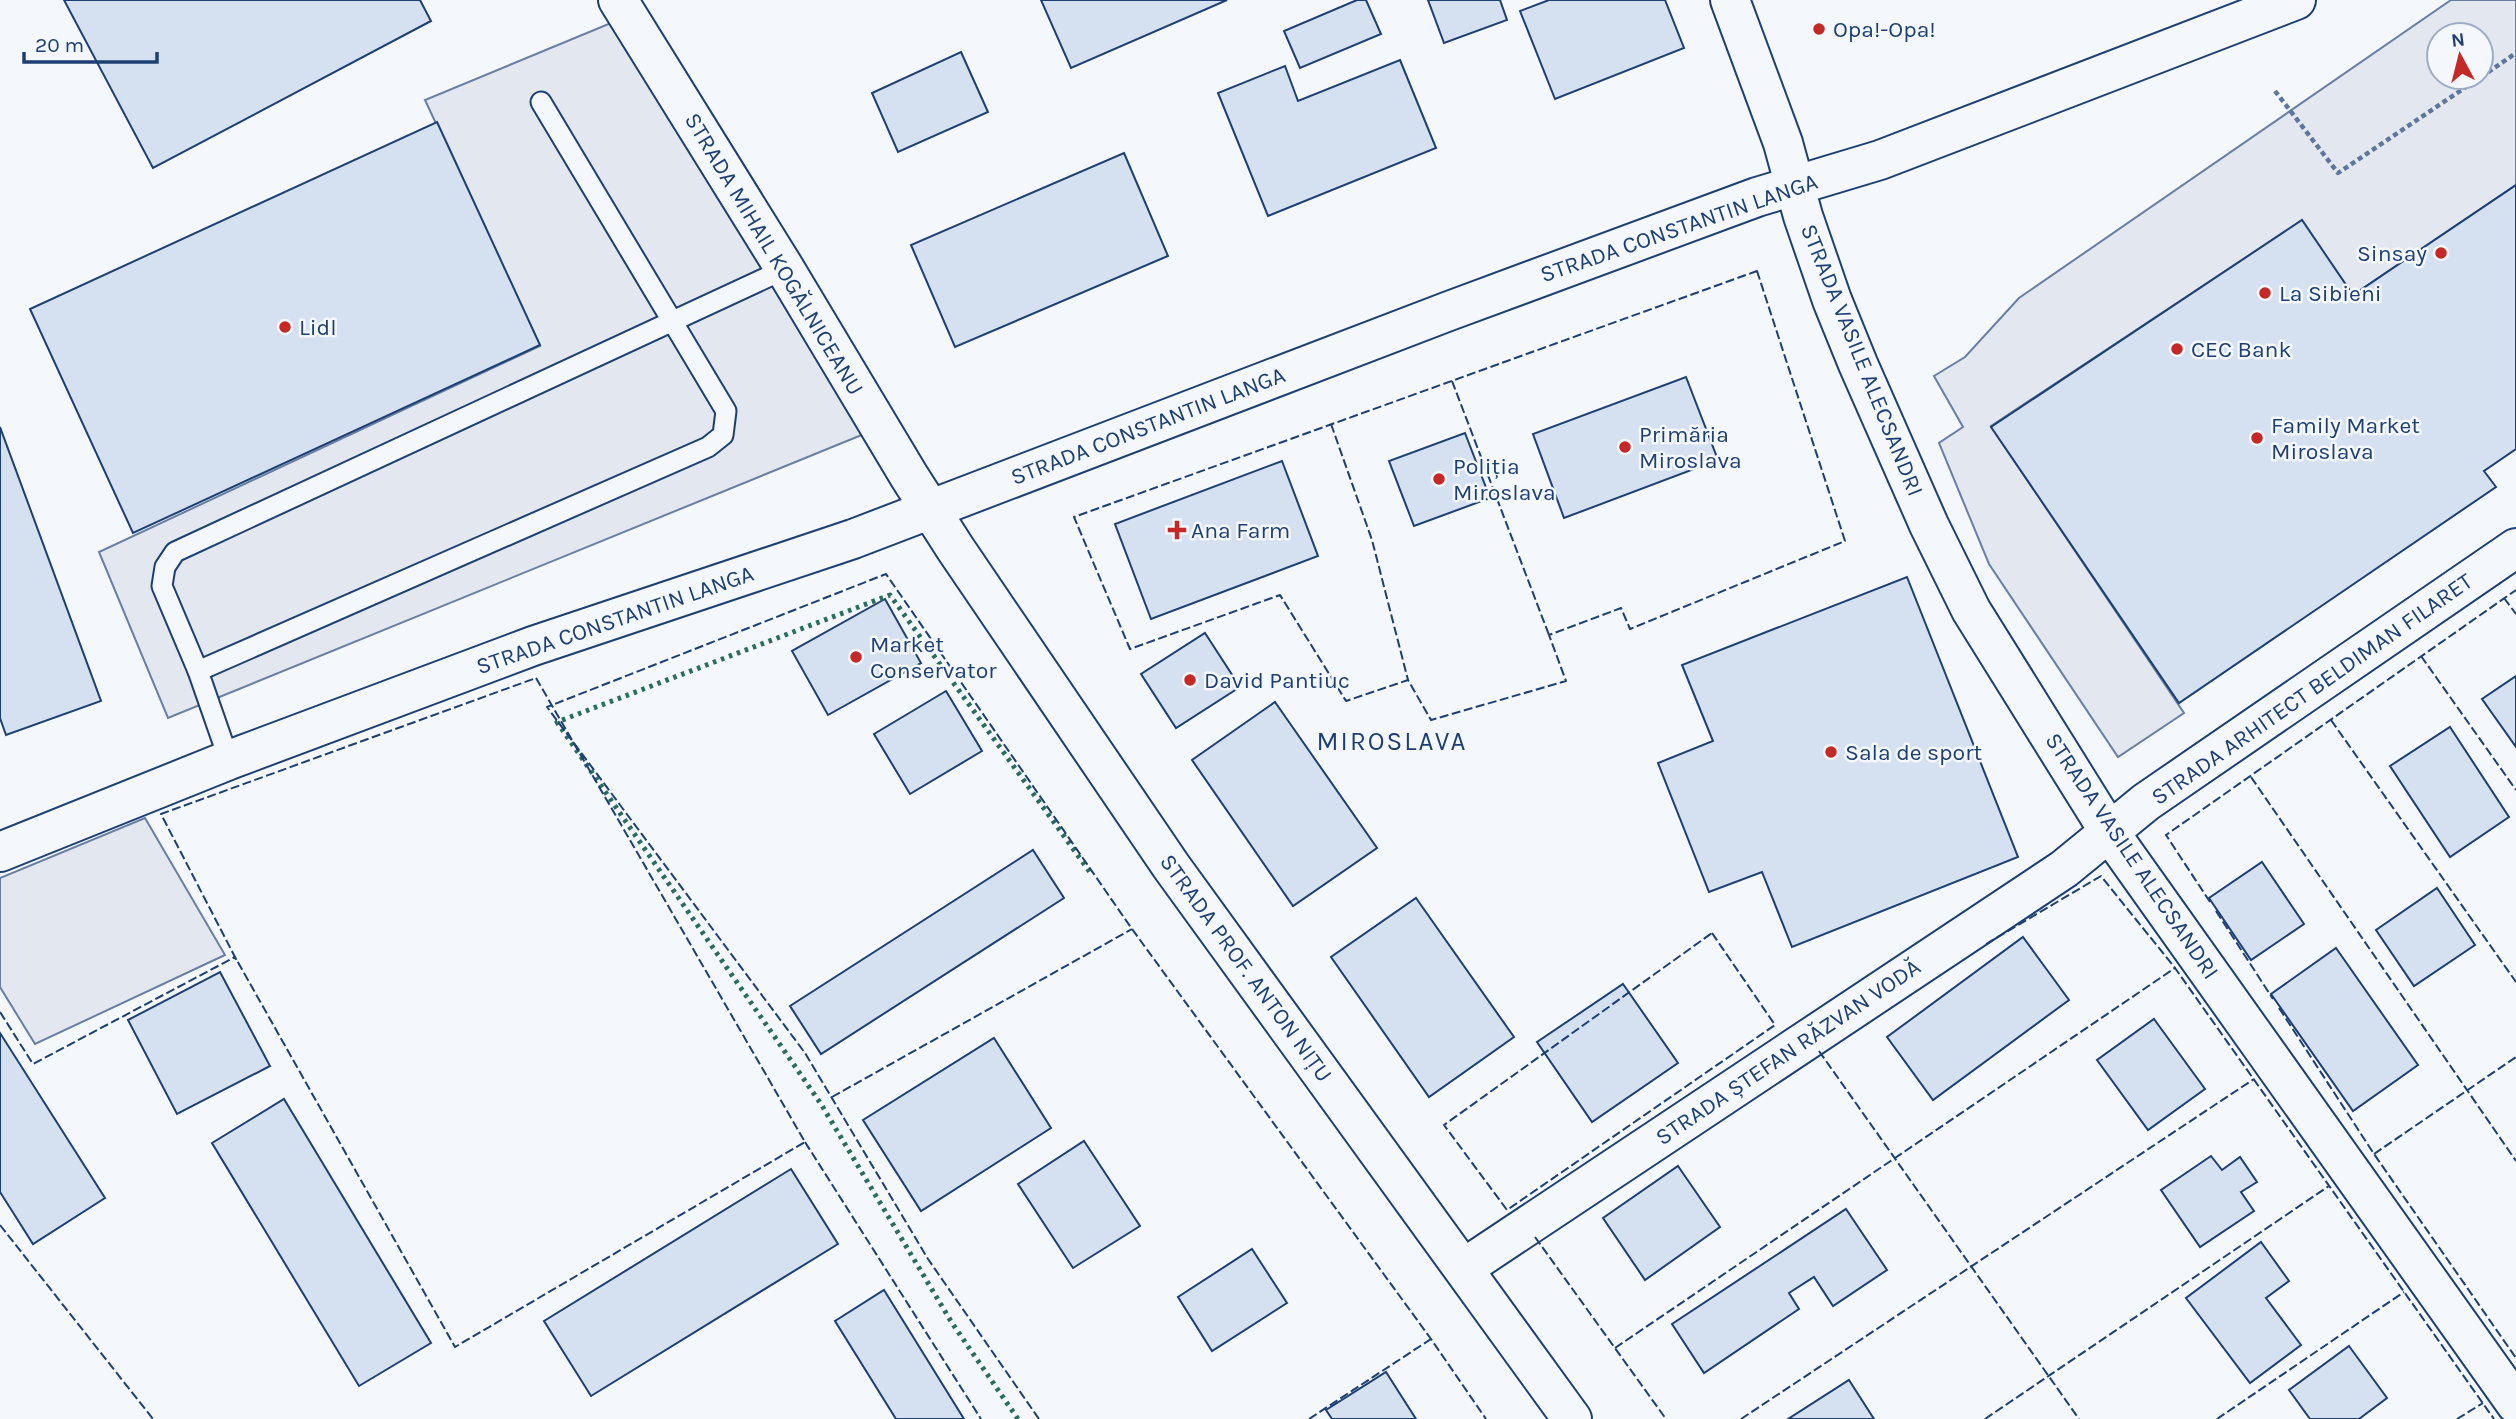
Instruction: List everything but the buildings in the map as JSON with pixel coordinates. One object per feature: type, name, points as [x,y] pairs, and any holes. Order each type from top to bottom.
[{"type":"street","name":"STRADA MIHAIL KOGĂLNICEANU","points":[[618,0],[785,269],[909,477],[931,508]]},
{"type":"street","name":"STRADA VASILE ALECSANDRI","points":[[1730,0],[1783,143],[1807,228],[1853,351],[1938,544],[1971,610],[2110,833],[2516,1404]]},
{"type":"street","name":"STRADA CONSTANTIN LANGA","points":[[0,852],[229,760],[533,646],[853,539],[1449,311],[1757,197],[1880,160],[2296,0]]},
{"type":"street","name":"STRADA PROF. ANTON NIȚU","points":[[931,508],[955,548],[1171,866],[1572,1419]]},
{"type":"street","name":"STRADA ARHITECT BELDIMAN FILARET","points":[[2110,833],[2146,802],[2516,548]]},
{"type":"street","name":"STRADA ȘTEFAN RĂZVAN VODĂ","points":[[1464,1268],[2064,869],[2110,833]]},
{"type":"lane","points":[[198,671],[708,447],[723,435],[726,411],[541,102]]},
{"type":"lane","points":[[229,760],[198,671],[162,586],[164,567],[175,552],[785,269]]},
{"type":"path","points":[[2495,67],[2516,53]]},
{"type":"path","points":[[2275,91],[2338,173],[2460,91]]},
{"type":"shaded area","points":[[2451,0],[2516,0],[2516,185],[2353,295],[2301,221],[1991,426],[2184,713],[2118,757],[1989,564],[1939,443],[1963,427],[1934,376],[1965,357],[2019,298]]},
{"type":"shaded area","points":[[611,23],[869,432],[168,718],[99,552],[540,346],[425,100]]},
{"type":"shaded area","points":[[145,818],[225,955],[35,1044],[0,987],[0,878]]},
{"type":"hedge","points":[[1018,1419],[952,1323],[821,1104],[557,722],[890,595],[1092,875]]},
{"type":"fence","points":[[1757,271],[1845,541],[1630,629],[1621,608],[1549,635],[1566,681],[1431,720],[1408,680],[1346,701],[1280,595],[1130,649],[1074,517],[1757,271]]},
{"type":"fence","points":[[1452,381],[1549,635]]},
{"type":"fence","points":[[1331,424],[1372,540],[1408,680]]},
{"type":"fence","points":[[1039,1419],[928,1259],[805,1053],[547,707],[886,574],[1132,929],[1431,1339],[1486,1419]]},
{"type":"fence","points":[[2210,902],[2166,835],[2516,590]]},
{"type":"fence","points":[[2504,598],[2516,614]]},
{"type":"fence","points":[[2421,656],[2516,790]]},
{"type":"fence","points":[[536,678],[805,1142],[455,1347],[235,957],[161,814],[536,678]]},
{"type":"fence","points":[[2331,720],[2516,982]]},
{"type":"fence","points":[[2251,777],[2516,1161]]},
{"type":"fence","points":[[1986,944],[2101,876],[2175,968],[2494,1419]]},
{"type":"fence","points":[[2216,911],[2273,999]]},
{"type":"fence","points":[[832,1097],[1132,929]]},
{"type":"fence","points":[[1712,933],[1775,1025],[1507,1210],[1444,1125],[1712,933]]},
{"type":"fence","points":[[0,1012],[33,1064],[235,957],[236,960]]},
{"type":"fence","points":[[1615,1348],[2175,968]]},
{"type":"fence","points":[[2279,1008],[2374,1154],[2516,1358]]},
{"type":"fence","points":[[1819,1051],[2079,1419]]},
{"type":"fence","points":[[2374,1154],[2516,1057]]},
{"type":"fence","points":[[1741,1419],[2254,1079]]},
{"type":"fence","points":[[805,1142],[981,1419]]},
{"type":"fence","points":[[1985,1419],[2329,1186]]},
{"type":"fence","points":[[0,1225],[153,1419]]},
{"type":"fence","points":[[1535,1237],[1666,1419]]},
{"type":"fence","points":[[2217,1419],[2404,1292]]},
{"type":"fence","points":[[1309,1419],[1431,1339]]},
{"type":"fence","points":[[2457,1419],[2483,1403]]},
{"type":"place","name":"Opa!-Opa!","points":[[1819,29]]},
{"type":"place","name":"Sinsay","points":[[2441,253]]},
{"type":"place","name":"La Sibieni","points":[[2265,293]]},
{"type":"place","name":"Lidl","points":[[285,327]]},
{"type":"place","name":"CEC Bank","points":[[2177,349]]},
{"type":"place","name":"Family Market Miroslava","points":[[2257,438]]},
{"type":"place","name":"Primăria Miroslava","points":[[1625,447]]},
{"type":"place","name":"Poliția Miroslava","points":[[1439,479]]},
{"type":"place","name":"Ana Farm","points":[[1177,530]]},
{"type":"place","name":"Market Conservator","points":[[856,657]]},
{"type":"place","name":"David Pantiuc","points":[[1190,680]]},
{"type":"place","name":"Sala de sport","points":[[1831,752]]},
{"type":"district","name":"MIROSLAVA","points":[[1392,741]]}]
